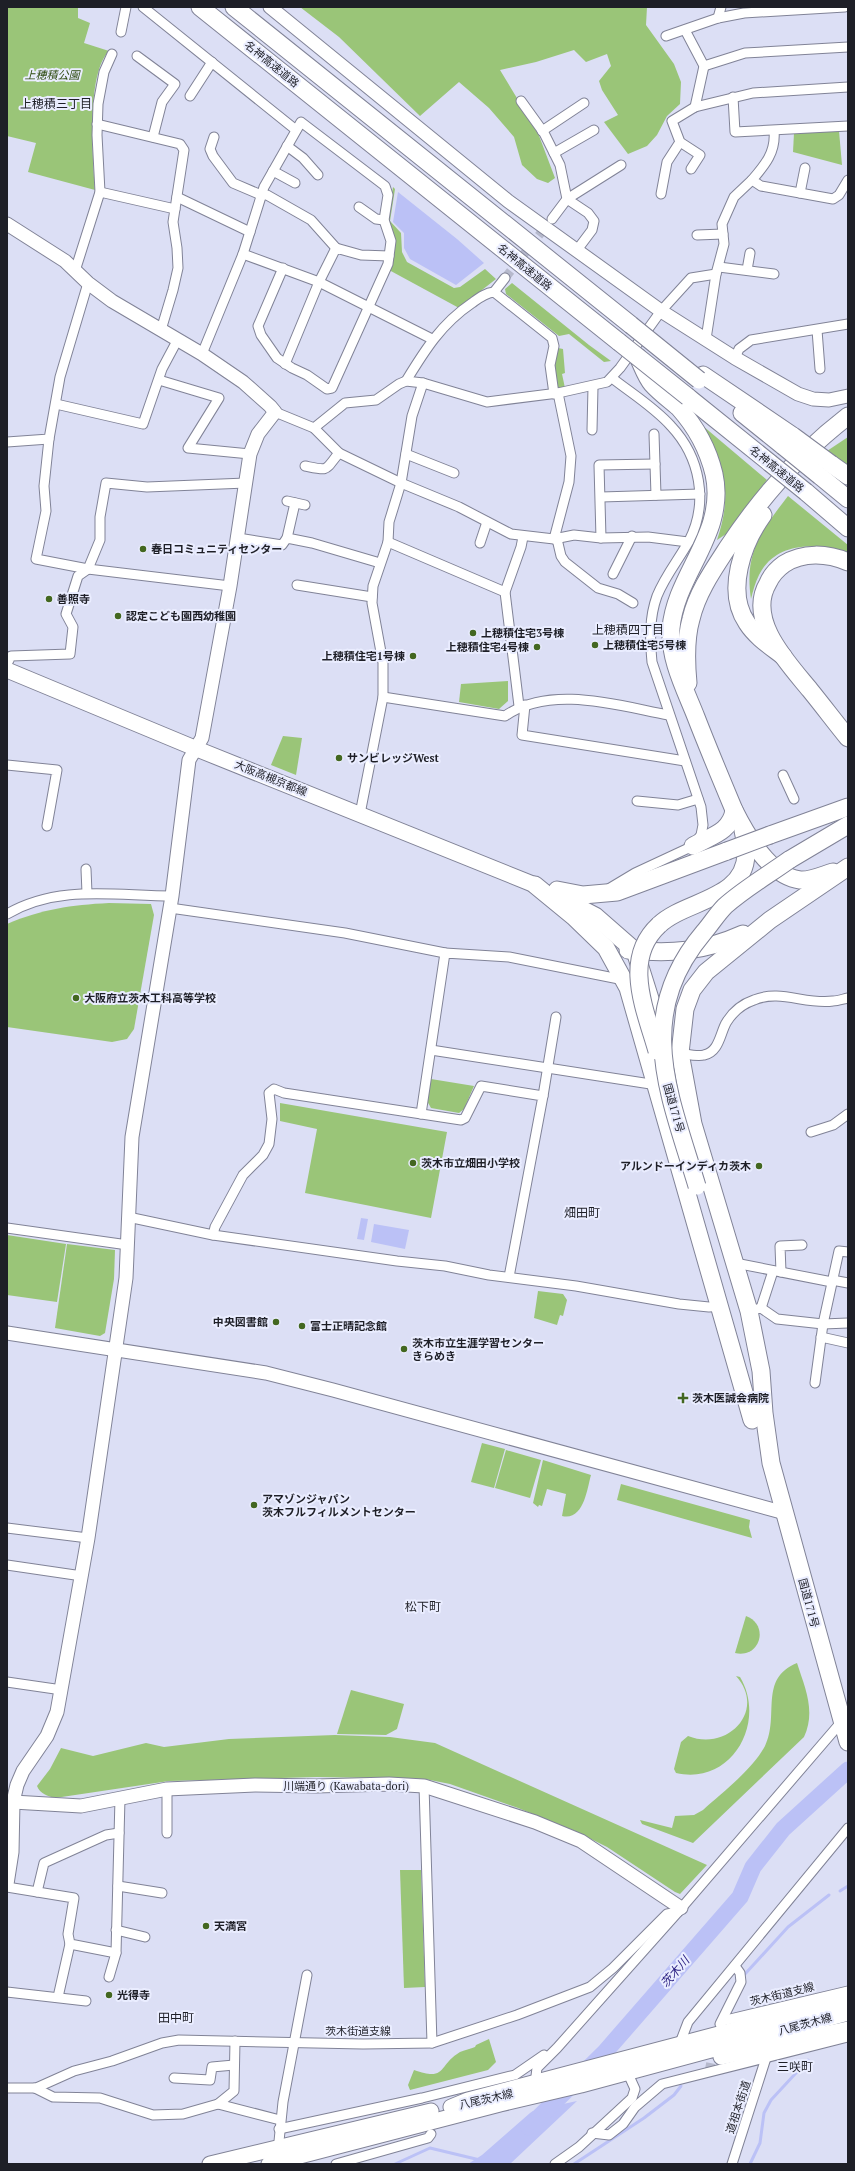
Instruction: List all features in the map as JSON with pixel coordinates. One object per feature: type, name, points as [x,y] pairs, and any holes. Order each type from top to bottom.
[{"type":"highway","name":"名神高速道路","points":[[200,7],[638,357],[683,402],[770,463],[848,528]]},
{"type":"highway","name":"名神高速道路","points":[[234,7],[634,327],[826,470],[848,499]]},
{"type":"highway","points":[[683,402],[692,424],[702,441],[714,475],[716,510],[712,526],[680,592],[671,628],[671,644],[674,660],[688,699],[742,827],[775,871],[788,877],[801,880],[848,867]]},
{"type":"highway","points":[[688,699],[687,641],[690,620],[706,580],[746,519],[780,479],[821,437],[848,416]]},
{"type":"highway","points":[[783,656],[754,633],[746,622],[740,608],[738,594],[737,578],[740,563],[752,532],[776,498],[824,447],[848,428]]},
{"type":"highway","points":[[826,470],[848,476]]},
{"type":"highway","points":[[848,562],[826,555],[809,555],[795,558],[782,565],[772,575],[764,592],[762,609],[768,629],[783,656],[848,738]]},
{"type":"highway","points":[[535,885],[571,894],[617,892],[770,835],[848,808]]},
{"type":"highway","points":[[693,846],[726,828],[732,821],[734,810]]},
{"type":"highway","name":"国道171号","points":[[771,1463],[752,1420],[733,1313],[697,1186],[662,1084],[662,1023],[675,975],[691,947],[725,906],[789,860],[848,825]]},
{"type":"highway","points":[[742,827],[746,854],[743,871],[733,885],[718,895],[681,911],[659,925],[650,933],[642,947],[638,966],[638,980],[662,1084],[732,1352],[752,1420]]},
{"type":"highway","name":"国道171号","points":[[846,1728],[771,1463],[764,1414],[755,1310],[735,1263],[693,1124],[680,1053],[684,1009],[692,990],[706,972],[770,920],[848,867]]},
{"type":"highway","points":[[535,885],[574,917],[606,948],[624,980],[662,1084]]},
{"type":"highway","points":[[535,885],[595,916],[635,951],[672,1069],[693,1124]]},
{"type":"highway","points":[[606,948],[667,952],[708,948],[726,942],[770,920]]},
{"type":"main road","name":"大阪高槻京都線","points":[[7,670],[197,749],[535,885]]},
{"type":"main road","points":[[521,2088],[541,2080],[660,2053],[680,2043],[848,2000]]},
{"type":"main road","name":"八尾茨木線","points":[[210,2164],[277,2159],[500,2104],[634,2074],[761,2036],[848,2013]]},
{"type":"main road","points":[[634,2074],[848,2029]]},
{"type":"main road","name":"八尾茨木線","points":[[277,2159],[451,2107],[521,2088],[660,2053],[761,2036]]},
{"type":"street","points":[[121,32],[126,7]]},
{"type":"street","points":[[143,7],[296,130]]},
{"type":"street","points":[[270,7],[508,201],[661,311],[735,358],[798,394],[813,399],[829,400],[848,396]]},
{"type":"street","points":[[718,18],[721,7]]},
{"type":"street","points":[[666,36],[718,18],[744,13],[845,7]]},
{"type":"street","points":[[685,30],[704,66],[695,107]]},
{"type":"street","points":[[704,66],[745,54],[848,47]]},
{"type":"street","points":[[75,270],[100,192],[97,124],[101,86],[112,54]]},
{"type":"street","points":[[137,56],[175,84],[162,102],[153,137]]},
{"type":"street","points":[[190,96],[212,62]]},
{"type":"street","points":[[691,169],[700,155],[680,142],[672,121],[695,107],[753,93],[848,87]]},
{"type":"street","points":[[733,97],[735,132],[848,126]]},
{"type":"street","points":[[521,101],[542,131],[560,165],[567,199],[588,213],[594,221],[592,230],[577,250]]},
{"type":"street","points":[[542,131],[584,103]]},
{"type":"street","points":[[202,354],[243,254],[261,195],[301,122],[385,186],[388,195],[384,220],[391,241],[388,264],[332,388],[327,389],[304,373],[285,364],[270,349],[258,326],[283,268]]},
{"type":"street","points":[[97,124],[180,144],[184,150],[173,222],[178,268],[174,290],[161,330]]},
{"type":"street","points":[[554,153],[594,130]]},
{"type":"street","points":[[706,339],[717,270],[724,244],[722,224],[734,197],[770,160],[775,138],[774,130]]},
{"type":"street","points":[[214,137],[210,149],[213,156],[233,183],[261,195],[267,195],[311,220],[336,248],[360,255],[389,256]]},
{"type":"street","points":[[660,194],[666,162],[680,142]]},
{"type":"street","points":[[287,146],[303,158],[318,175]]},
{"type":"street","points":[[552,219],[567,199],[621,165]]},
{"type":"street","points":[[800,193],[805,168]]},
{"type":"street","points":[[273,171],[295,183]]},
{"type":"street","points":[[752,180],[761,186],[833,199],[839,195],[848,180]]},
{"type":"street","points":[[100,192],[175,209]]},
{"type":"street","points":[[177,198],[250,232]]},
{"type":"street","points":[[359,207],[376,219],[384,220]]},
{"type":"street","points":[[8,227],[51,251],[75,270],[88,283],[112,301],[202,354],[243,382],[275,412],[314,428],[339,452],[401,482],[448,502],[503,531],[523,537],[555,539],[574,535],[602,538],[632,536],[688,542]]},
{"type":"street","points":[[697,235],[723,234]]},
{"type":"street","points":[[285,364],[319,282],[336,248]]},
{"type":"street","points":[[748,270],[750,252]]},
{"type":"street","points":[[243,254],[319,282],[432,339]]},
{"type":"street","points":[[314,428],[345,403],[376,400],[399,384],[406,381],[423,383],[487,402],[556,394],[593,387],[607,382],[612,378],[654,324],[661,311],[691,278],[717,270],[748,270],[774,274]]},
{"type":"street","points":[[406,381],[432,339],[464,308],[488,293],[494,292],[505,278]]},
{"type":"street","points":[[88,283],[60,377],[49,440],[44,486],[46,510],[36,559],[88,570],[230,586]]},
{"type":"street","points":[[494,292],[552,338],[554,346],[550,365],[571,456],[569,482],[555,539],[561,556],[565,562],[598,588],[618,594],[633,603]]},
{"type":"street","points":[[735,358],[739,349],[751,340],[848,324]]},
{"type":"street","points":[[817,330],[820,369]]},
{"type":"street","points":[[56,404],[143,424],[162,369],[178,340]]},
{"type":"street","points":[[594,894],[606,890],[635,873],[693,846],[701,835],[703,825],[698,799],[652,662],[650,640],[652,618],[657,596],[688,542],[700,512],[700,494],[696,468],[686,445],[671,425],[612,378]]},
{"type":"street","points":[[159,380],[219,398],[188,448],[250,454]]},
{"type":"street","points":[[360,814],[383,697],[383,663],[372,597],[380,563],[388,542],[389,522],[401,482],[412,416],[423,383]]},
{"type":"street","points":[[592,430],[593,387]]},
{"type":"street","points":[[58,1997],[70,1944],[68,1934],[74,1898],[7,1886],[12,1852],[10,1803],[22,1774],[50,1730],[62,1690],[88,1538],[126,1278],[132,1137],[171,902],[189,760],[197,749],[202,738],[230,586],[250,454],[258,434],[275,412]]},
{"type":"street","points":[[654,434],[656,495]]},
{"type":"street","points":[[7,442],[49,440]]},
{"type":"street","points":[[305,466],[324,470],[330,467],[339,452]]},
{"type":"street","points":[[406,454],[454,473]]},
{"type":"street","points":[[602,538],[599,466],[656,464]]},
{"type":"street","points":[[7,664],[11,656],[70,654],[73,627],[66,614],[78,576],[88,570],[100,540],[100,517],[106,483],[147,487],[246,483]]},
{"type":"street","points":[[600,497],[700,494]]},
{"type":"street","points":[[238,538],[282,545],[287,538],[291,502],[305,504]]},
{"type":"street","points":[[480,543],[487,522]]},
{"type":"street","points":[[613,574],[632,536]]},
{"type":"street","points":[[523,537],[522,547],[505,592],[522,706],[522,735],[633,757],[685,761]]},
{"type":"street","points":[[287,538],[312,543],[380,563]]},
{"type":"street","points":[[388,542],[505,592]]},
{"type":"street","points":[[297,585],[372,597]]},
{"type":"street","points":[[383,697],[505,716],[522,706],[570,698],[669,715]]},
{"type":"street","points":[[7,765],[57,770],[47,826]]},
{"type":"street","points":[[783,775],[794,799]]},
{"type":"street","points":[[637,801],[678,806],[698,799]]},
{"type":"street","points":[[86,869],[87,893]]},
{"type":"street","points":[[7,914],[30,902],[57,895],[87,893],[171,902],[445,953],[509,957],[624,980]]},
{"type":"street","points":[[421,1114],[445,953]]},
{"type":"street","points":[[680,1053],[704,1056],[710,1053],[716,1046],[730,1016],[738,1008],[753,1000],[777,996],[821,1001],[833,1001],[848,998]]},
{"type":"street","points":[[509,1277],[543,1096],[556,1017]]},
{"type":"street","points":[[431,1050],[662,1084]]},
{"type":"street","points":[[213,1235],[215,1227],[243,1175],[263,1154],[269,1144],[272,1119],[269,1093],[274,1089],[284,1093],[461,1120],[465,1118],[481,1086],[543,1096]]},
{"type":"street","points":[[811,1132],[833,1125],[848,1114]]},
{"type":"street","points":[[128,1217],[213,1235],[397,1261],[445,1266],[489,1275],[576,1286],[692,1306],[721,1306]]},
{"type":"street","points":[[7,1228],[128,1245]]},
{"type":"street","points":[[802,1245],[780,1246],[777,1272],[755,1310],[777,1319],[823,1324],[848,1323]]},
{"type":"street","points":[[815,1384],[823,1324],[839,1251],[848,1252]]},
{"type":"street","points":[[735,1263],[777,1272],[848,1283]]},
{"type":"street","points":[[7,1333],[266,1373],[785,1513]]},
{"type":"street","points":[[821,1338],[848,1342]]},
{"type":"street","points":[[7,1528],[88,1538]]},
{"type":"street","points":[[7,1565],[82,1576]]},
{"type":"street","points":[[7,1682],[62,1690]]},
{"type":"street","points":[[541,2080],[536,2076],[537,2068],[557,2048],[680,1910],[846,1728]]},
{"type":"street","name":"川端通り (Kawabata-dori)","points":[[10,1803],[81,1806],[167,1789],[255,1785],[316,1786],[389,1784],[424,1786],[535,1822],[581,1841],[680,1910]]},
{"type":"street","points":[[424,1786],[432,2043]]},
{"type":"street","points":[[167,1789],[167,1833]]},
{"type":"street","points":[[109,1977],[116,1953],[120,1798]]},
{"type":"street","points":[[680,2043],[688,2022],[848,1828]]},
{"type":"street","points":[[37,1892],[44,1863],[106,1835],[119,1833]]},
{"type":"street","points":[[118,1886],[162,1893]]},
{"type":"street","name":"茨木街道支線","points":[[7,2088],[35,2088],[74,2071],[112,2061],[162,2043],[179,2040],[235,2042],[432,2043],[510,2018],[590,1988],[613,1968],[667,1914],[680,1910]]},
{"type":"street","points":[[116,1930],[145,1937]]},
{"type":"street","points":[[70,1944],[116,1953]]},
{"type":"street","name":"茨木街道支線","points":[[735,1966],[740,1973],[741,1982],[721,2024],[848,1991]]},
{"type":"street","points":[[277,2159],[280,2125],[307,1975]]},
{"type":"street","points":[[7,1992],[86,2001]]},
{"type":"street","points":[[592,2134],[608,2135],[623,2124],[635,2107],[662,2084],[848,2037]]},
{"type":"street","points":[[35,2088],[53,2097],[100,2098],[153,2115],[183,2114],[218,2104],[234,2091],[235,2042]]},
{"type":"street","points":[[218,2104],[280,2125],[422,2098],[515,2076],[544,2054],[557,2048]]},
{"type":"street","name":"道祖本街道","points":[[732,2164],[766,2058]]},
{"type":"street","points":[[174,2078],[210,2080],[212,2067],[234,2065]]},
{"type":"street","points":[[555,2164],[579,2147],[632,2098],[635,2089],[634,2074]]},
{"type":"street","points":[[336,2164],[428,2138],[431,2134]]},
{"type":"green space","name":"上穂積公園","points":[[7,7],[78,7],[78,18],[90,23],[84,43],[109,51],[102,62],[97,78],[94,97],[92,138],[95,190],[28,172],[36,143],[7,136]]},
{"type":"green space","points":[[300,7],[647,7],[646,25],[674,64],[681,82],[680,104],[667,116],[657,135],[647,146],[628,154],[604,122],[618,115],[602,90],[599,81],[611,66],[607,54],[586,62],[574,50],[536,62],[500,70],[538,133],[555,178],[548,183],[537,179],[522,165],[514,137],[489,108],[459,82],[420,116],[339,37]]},
{"type":"green space","points":[[839,131],[842,165],[793,152],[794,133]]},
{"type":"green space","points":[[393,187],[395,189],[390,221],[401,233],[402,252],[407,262],[454,288],[460,287],[485,269],[496,279],[459,308],[389,270],[387,221]]},
{"type":"green space","points":[[512,283],[611,361],[604,362],[569,334],[559,336],[506,294],[505,289]]},
{"type":"green space","points":[[558,348],[563,349],[565,373],[562,374],[565,388],[558,390],[553,364]]},
{"type":"green space","points":[[703,426],[767,480],[726,534],[717,540],[722,524],[724,509],[724,482],[717,454]]},
{"type":"green space","points":[[848,437],[848,466],[827,451]]},
{"type":"green space","points":[[788,496],[848,545],[848,554],[823,547],[811,546],[786,550],[766,564],[759,575],[751,599],[749,583],[750,568],[757,543],[770,520]]},
{"type":"green space","points":[[508,681],[508,701],[499,709],[459,702],[461,684]]},
{"type":"green space","points":[[283,736],[302,738],[296,775],[271,765]]},
{"type":"green space","points":[[109,903],[151,904],[154,915],[134,1029],[127,1039],[112,1042],[7,1027],[7,924],[45,911],[82,905]]},
{"type":"green space","points":[[431,1079],[474,1086],[464,1109],[459,1113],[431,1108],[427,1101]]},
{"type":"green space","points":[[280,1103],[447,1132],[431,1218],[305,1193],[317,1129],[280,1121]]},
{"type":"green space","points":[[7,1235],[66,1244],[57,1302],[7,1295]]},
{"type":"green space","points":[[67,1244],[115,1250],[114,1279],[105,1333],[100,1336],[55,1328]]},
{"type":"green space","points":[[538,1291],[563,1294],[567,1300],[563,1316],[560,1315],[557,1325],[534,1318]]},
{"type":"green space","points":[[482,1443],[505,1449],[494,1488],[471,1482]]},
{"type":"green space","points":[[506,1450],[541,1460],[530,1498],[495,1488]]},
{"type":"green space","points":[[543,1460],[591,1475],[583,1503],[575,1514],[562,1516],[566,1494],[547,1489],[542,1506],[539,1505],[538,1507],[533,1503]]},
{"type":"green space","points":[[621,1484],[750,1520],[749,1527],[752,1538],[617,1500]]},
{"type":"green space","points":[[746,1616],[753,1620],[758,1626],[760,1633],[759,1640],[751,1651],[744,1654],[735,1653]]},
{"type":"green space","points":[[797,1663],[806,1691],[809,1709],[809,1718],[804,1737],[693,1843],[642,1824],[640,1820],[672,1828],[675,1816],[694,1815],[703,1810],[745,1772],[760,1755],[765,1746],[771,1723],[774,1688],[778,1678],[785,1670]]},
{"type":"green space","points":[[736,1676],[740,1677],[747,1695],[749,1713],[746,1731],[739,1747],[728,1760],[713,1770],[696,1774],[676,1773],[674,1769],[681,1742],[688,1736],[703,1739],[717,1738],[729,1733],[739,1725],[745,1714],[747,1702],[744,1689]]},
{"type":"green space","points":[[351,1690],[404,1704],[397,1729],[386,1735],[337,1734]]},
{"type":"green space","points":[[335,1735],[390,1737],[435,1743],[707,1865],[680,1894],[607,1847],[575,1831],[518,1808],[450,1784],[425,1779],[317,1777],[169,1781],[55,1798],[42,1793],[37,1786],[50,1769],[61,1748],[93,1756],[146,1743],[164,1747],[229,1739]]},
{"type":"green space","points":[[400,1870],[421,1870],[425,1987],[404,1988]]},
{"type":"green space","points":[[489,2039],[496,2062],[488,2070],[410,2090],[408,2085],[414,2070],[432,2074],[437,2073],[460,2052],[475,2047],[476,2045]]},
{"type":"water","points":[[398,192],[457,239],[484,263],[456,285],[410,259],[404,248],[404,233],[393,222]]},
{"type":"water","points":[[361,1218],[368,1219],[364,1240],[357,1239]]},
{"type":"water","points":[[374,1224],[409,1230],[405,1249],[371,1242]]},
{"type":"water","points":[[577,2101],[510,2164],[468,2164],[482,2155],[533,2111],[534,2114],[554,2109],[554,2106]]},
{"type":"waterway","name":"茨木川","points":[[529,2127],[605,2052],[740,1897],[753,1867],[783,1829],[848,1770]]},
{"type":"waterway","points":[[840,1891],[848,1886]]},
{"type":"waterway","points":[[745,1974],[788,1927],[829,1895]]},
{"type":"waterway","points":[[750,2164],[760,2143],[764,2113],[771,2100],[808,2060]]},
{"type":"waterway","points":[[574,2164],[644,2118],[674,2095],[681,2086]]},
{"type":"waterway","points":[[395,2164],[430,2148],[480,2160]]},
{"type":"tunnel","points":[[505,278],[548,224]]},
{"type":"tunnel","points":[[709,2072],[714,2046]]},
{"type":"place","name":"春日コミュニティセンター","points":[[143,549]]},
{"type":"place","name":"善照寺","points":[[49,599]]},
{"type":"place","name":"認定こども園西幼稚園","points":[[118,616]]},
{"type":"place","name":"上穂積住宅3号棟","points":[[473,633]]},
{"type":"place","name":"上穂積住宅5号棟","points":[[595,645]]},
{"type":"place","name":"上穂積住宅4号棟","points":[[537,647]]},
{"type":"place","name":"上穂積住宅1号棟","points":[[413,656]]},
{"type":"place","name":"サンビレッジWest","points":[[339,758]]},
{"type":"place","name":"大阪府立茨木工科高等学校","points":[[76,998]]},
{"type":"place","name":"茨木市立畑田小学校","points":[[413,1163]]},
{"type":"place","name":"アルンドーインディカ茨木","points":[[759,1166]]},
{"type":"place","name":"中央図書館","points":[[276,1322]]},
{"type":"place","name":"富士正晴記念館","points":[[302,1326]]},
{"type":"place","name":"茨木市立生涯学習センター きらめき","points":[[404,1349]]},
{"type":"place","name":"茨木医誠会病院","points":[[683,1398]]},
{"type":"place","name":"アマゾンジャパン 茨木フルフィルメントセンター","points":[[254,1505]]},
{"type":"place","name":"天満宮","points":[[206,1926]]},
{"type":"place","name":"光得寺","points":[[109,1995]]},
{"type":"district","name":"上穂積三丁目","points":[[56,104]]},
{"type":"district","name":"上穂積四丁目","points":[[628,630]]},
{"type":"district","name":"畑田町","points":[[582,1213]]},
{"type":"district","name":"松下町","points":[[423,1607]]},
{"type":"district","name":"田中町","points":[[176,2018]]},
{"type":"district","name":"三咲町","points":[[795,2067]]}]
